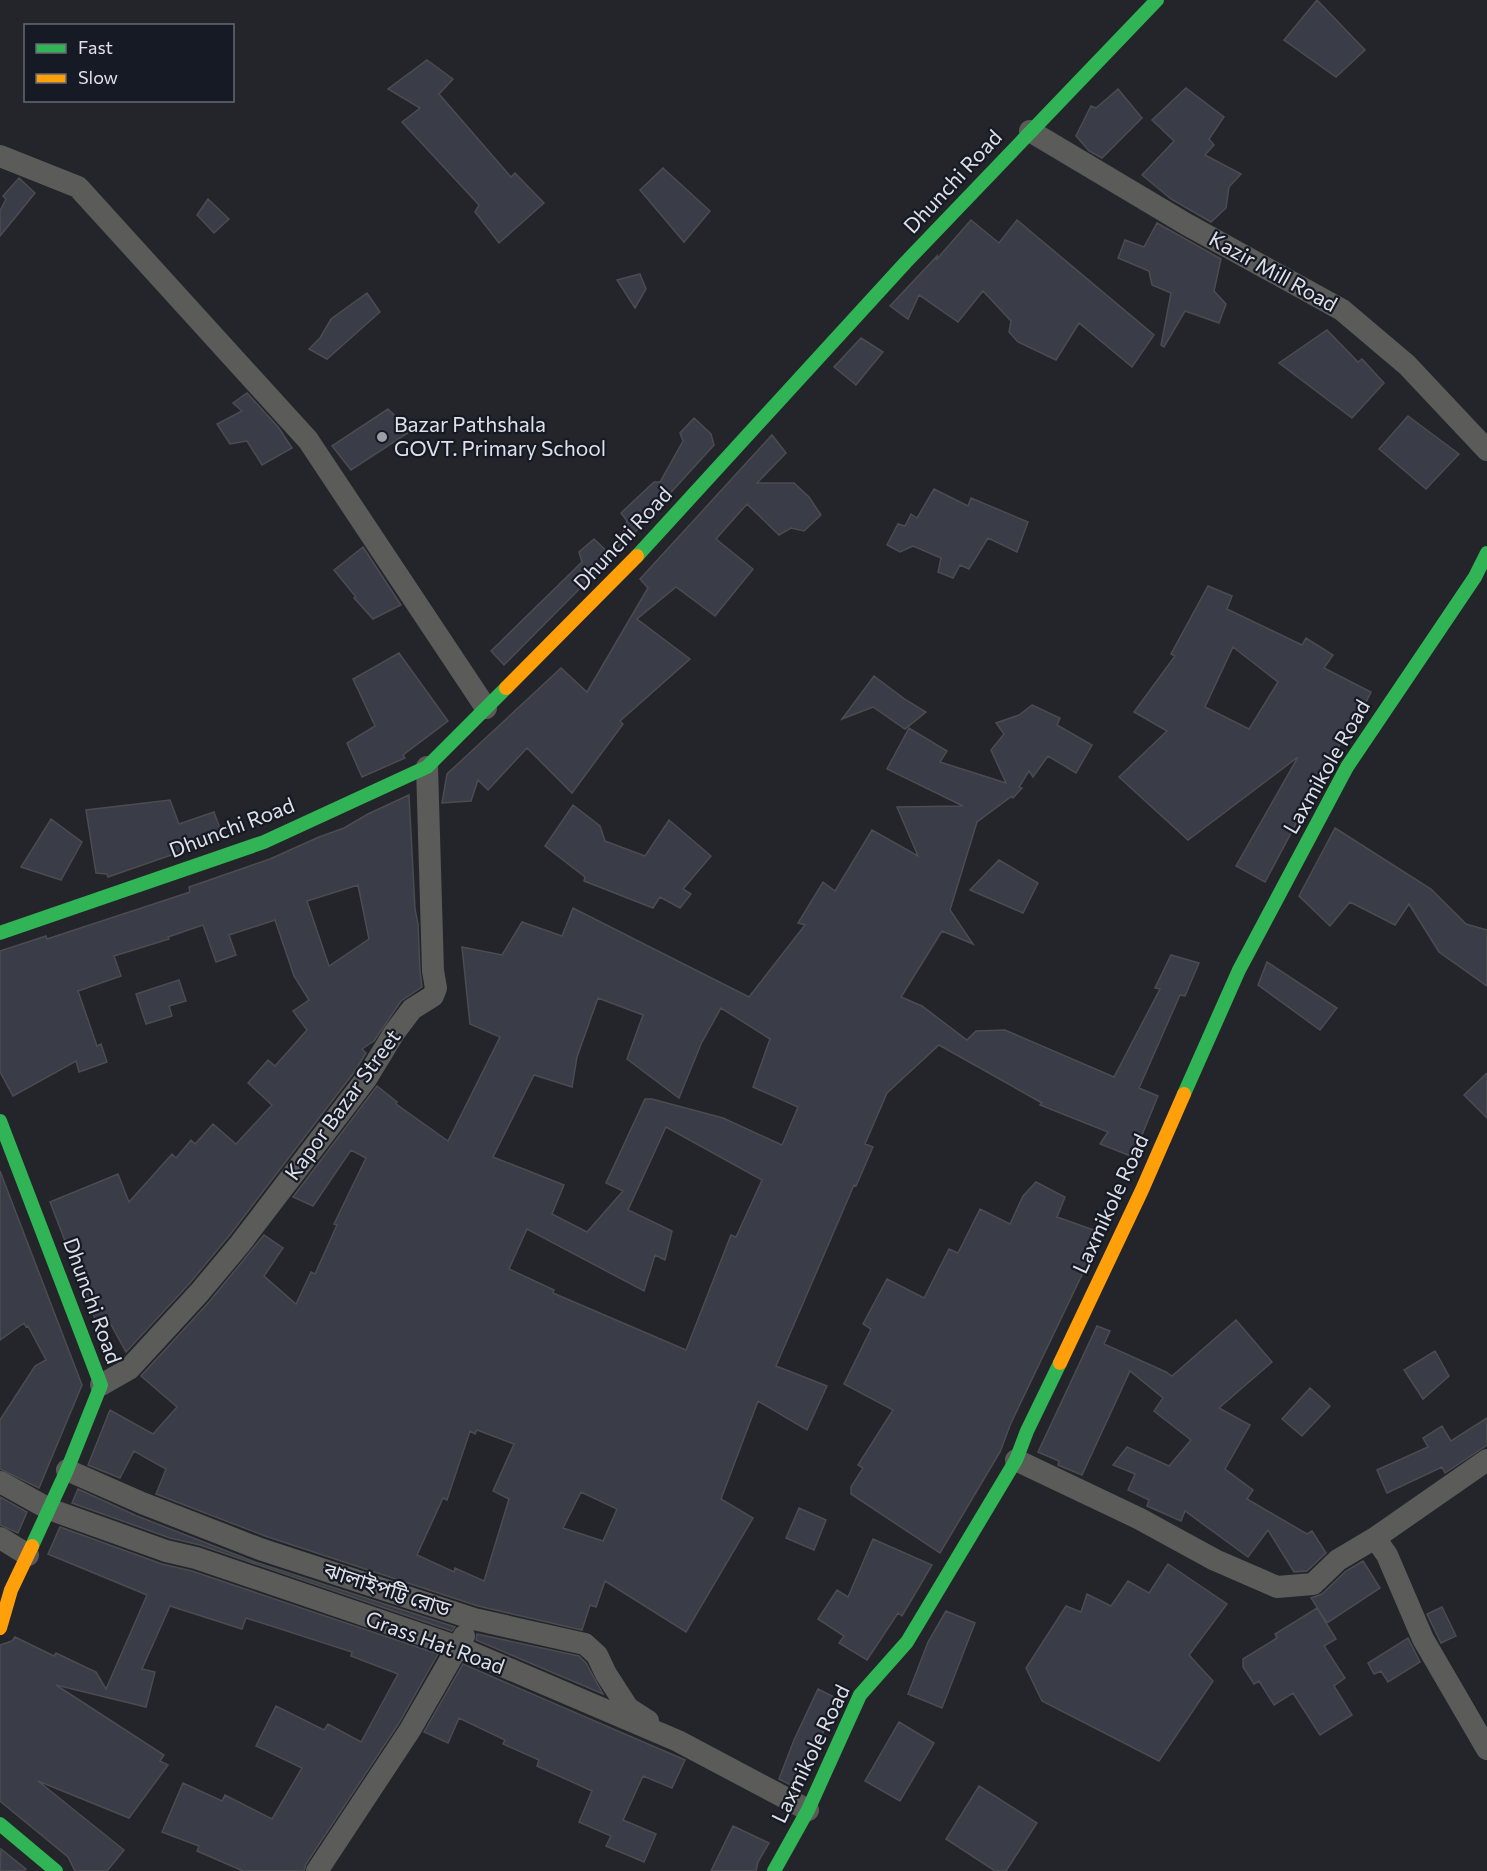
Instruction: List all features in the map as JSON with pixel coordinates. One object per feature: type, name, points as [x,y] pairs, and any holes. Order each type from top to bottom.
[{"type":"street","name":"Dhunchi Road","points":[[0,933],[264,842],[427,767],[615,580],[906,262],[1157,0]]},
{"type":"street","name":"Kazir Mill Road","points":[[1030,131],[1186,224],[1342,310],[1407,365],[1487,450]]},
{"type":"street","points":[[0,156],[78,187],[308,440],[486,708]]},
{"type":"street","name":"Laxmikole Road","points":[[774,1871],[808,1810],[860,1695],[907,1642],[1016,1460],[1027,1431],[1142,1190],[1239,970],[1347,767],[1475,577],[1487,553]]},
{"type":"street","name":"Kapor Bazar Street","points":[[101,1385],[129,1368],[199,1293],[240,1244],[366,1079],[394,1033],[412,1009],[433,996],[436,988],[433,971],[427,767]]},
{"type":"street","name":"Dhunchi Road","points":[[0,1120],[101,1385],[49,1509],[11,1590],[0,1628]]},
{"type":"street","points":[[1016,1460],[1140,1519],[1215,1560],[1277,1587],[1313,1584],[1338,1560],[1375,1538],[1487,1460]]},
{"type":"street","name":"ঝালাইপট্টি রোড","points":[[66,1470],[142,1503],[260,1549],[474,1619],[585,1644],[597,1655],[606,1674],[628,1708],[678,1741]]},
{"type":"street","name":"Grass Hat Road","points":[[0,1482],[49,1509],[166,1551],[196,1558],[458,1647],[678,1741],[808,1810]]},
{"type":"street","points":[[0,1538],[27,1555]]},
{"type":"street","points":[[1375,1538],[1387,1555],[1423,1639],[1487,1749]]},
{"type":"street","points":[[317,1871],[410,1730],[474,1619]]},
{"type":"street","points":[[0,1824],[56,1871]]},
{"type":"building","points":[[1317,0],[1365,50],[1336,77],[1284,40]]},
{"type":"building","points":[[427,60],[453,79],[439,94],[511,177],[515,173],[544,203],[499,243],[475,212],[479,205],[402,122],[420,108],[388,89]]},
{"type":"building","points":[[1186,88],[1224,117],[1209,139],[1214,145],[1205,155],[1241,174],[1229,187],[1226,208],[1211,222],[1171,199],[1142,175],[1174,141],[1152,120]]},
{"type":"building","points":[[1118,89],[1142,118],[1102,158],[1089,151],[1076,136],[1091,106],[1096,108]]},
{"type":"building","points":[[663,168],[710,211],[684,242],[640,190]]},
{"type":"building","points":[[19,178],[35,193],[0,236],[0,211],[6,199],[3,196]]},
{"type":"building","points":[[208,199],[229,219],[214,233],[197,215]]},
{"type":"building","points":[[971,220],[999,243],[1017,220],[1154,335],[1132,367],[1079,323],[1056,360],[1018,342],[1009,332],[1011,321],[983,291],[958,322],[919,295],[908,319],[890,306],[937,256],[936,260]]},
{"type":"building","points":[[1157,223],[1221,259],[1214,291],[1226,304],[1219,323],[1185,311],[1164,347],[1161,345],[1171,293],[1152,285],[1149,271],[1118,258],[1125,240],[1144,247]]},
{"type":"building","points":[[640,274],[646,289],[635,308],[617,280]]},
{"type":"building","points":[[367,293],[380,312],[327,359],[309,349],[320,338],[331,319]]},
{"type":"building","points":[[1327,330],[1358,362],[1362,359],[1384,383],[1352,418],[1279,363]]},
{"type":"building","points":[[861,338],[883,352],[856,385],[834,367]]},
{"type":"building","points":[[247,393],[279,428],[292,448],[262,465],[247,441],[230,444],[217,424],[242,411],[233,403]]},
{"type":"building","points":[[388,409],[411,431],[351,470],[332,446]]},
{"type":"building","points":[[1408,416],[1459,454],[1426,489],[1379,449]]},
{"type":"building","points":[[694,418],[711,434],[714,445],[616,553],[627,521],[621,513],[654,482],[660,482],[683,441],[680,433]]},
{"type":"building","points":[[772,435],[786,453],[757,483],[794,483],[809,497],[821,515],[804,531],[791,528],[779,535],[747,504],[716,539],[753,569],[715,616],[676,587],[637,619],[690,659],[620,721],[623,724],[572,793],[527,748],[488,790],[478,780],[471,801],[442,803],[447,774],[561,668],[587,692],[648,588],[640,579]]},
{"type":"building","points":[[934,489],[968,506],[971,498],[1028,522],[1017,552],[988,538],[969,569],[960,565],[953,578],[938,572],[941,558],[913,546],[900,552],[887,545],[898,524],[905,526],[911,514],[917,518]]},
{"type":"building","points":[[594,539],[612,556],[504,665],[491,651],[582,562],[579,552]]},
{"type":"building","points":[[363,547],[401,605],[373,619],[334,570]]},
{"type":"building","points":[[1208,586],[1232,596],[1227,609],[1302,645],[1306,638],[1333,655],[1324,668],[1371,692],[1356,722],[1331,758],[1265,882],[1236,866],[1298,757],[1188,840],[1119,777],[1167,731],[1134,712],[1175,656],[1171,654]],"holes":[[[1233,647],[1278,682],[1249,729],[1205,707]]]},
{"type":"building","points":[[399,653],[448,721],[403,755],[405,758],[362,777],[347,743],[375,726],[353,679]]},
{"type":"building","points":[[874,676],[926,712],[905,729],[873,707],[842,719]]},
{"type":"building","points":[[1032,705],[1060,718],[1057,725],[1092,745],[1076,773],[1048,756],[1033,777],[1029,771],[1019,787],[1022,788],[1013,798],[1012,796],[977,822],[950,910],[973,944],[942,931],[901,997],[922,1006],[967,1040],[976,1031],[1005,1030],[1114,1077],[1160,989],[1155,988],[1171,955],[1199,963],[1185,996],[1180,995],[1139,1088],[1158,1096],[1133,1157],[1100,1144],[1108,1132],[1040,1105],[1042,1103],[939,1045],[887,1093],[865,1144],[873,1147],[856,1186],[854,1185],[776,1366],[827,1386],[807,1430],[758,1401],[721,1499],[753,1518],[686,1632],[605,1581],[596,1607],[590,1605],[582,1630],[478,1606],[265,1536],[156,1494],[166,1469],[134,1451],[120,1478],[88,1465],[110,1410],[153,1434],[177,1407],[141,1376],[209,1302],[264,1235],[283,1248],[264,1276],[296,1304],[311,1272],[315,1274],[337,1225],[334,1224],[366,1158],[351,1150],[313,1206],[293,1197],[377,1086],[397,1102],[396,1104],[448,1141],[500,1037],[470,1024],[462,947],[502,955],[522,922],[562,936],[573,908],[749,997],[805,925],[798,923],[823,882],[835,891],[872,830],[918,856],[897,807],[963,806],[887,769],[909,728],[947,751],[940,762],[1006,783],[991,750],[1004,734],[996,723],[1019,715]],"holes":[[[598,998],[643,1015],[627,1059],[679,1098],[701,1044],[721,1008],[770,1039],[753,1087],[798,1107],[782,1145],[723,1118],[645,1099],[606,1183],[623,1191],[587,1232],[552,1214],[564,1185],[493,1157],[534,1075],[572,1087],[577,1057]],[[666,1127],[762,1180],[736,1237],[731,1235],[686,1350],[553,1293],[554,1290],[509,1269],[527,1229],[644,1291],[655,1255],[665,1260],[672,1231],[628,1210]],[[477,1430],[514,1444],[493,1491],[509,1499],[484,1581],[455,1568],[454,1572],[417,1555],[443,1498],[447,1500],[470,1431],[475,1434]],[[581,1492],[617,1509],[603,1541],[563,1528]]]},
{"type":"building","points":[[409,795],[422,987],[401,1001],[374,1041],[362,1049],[366,1053],[355,1071],[229,1236],[189,1284],[126,1352],[109,1321],[98,1327],[50,1202],[118,1174],[129,1202],[172,1154],[176,1158],[191,1140],[195,1144],[213,1124],[236,1144],[272,1105],[248,1083],[268,1060],[275,1066],[307,1030],[293,1011],[309,1000],[294,976],[275,920],[229,935],[236,955],[216,962],[203,925],[168,937],[169,939],[114,956],[121,976],[78,991],[97,1046],[101,1044],[107,1062],[79,1072],[76,1061],[13,1096],[0,1072],[0,951],[46,936],[47,939],[190,892],[189,887],[270,859],[344,828]],"holes":[[[358,885],[369,939],[329,966],[307,901]]]},
{"type":"building","points":[[170,800],[179,824],[214,812],[223,837],[108,877],[107,874],[96,873],[86,810]]},
{"type":"building","points":[[573,805],[600,826],[605,841],[645,856],[669,820],[711,856],[683,889],[691,894],[680,908],[660,897],[653,908],[584,881],[585,877],[545,846]]},
{"type":"building","points":[[51,819],[82,842],[61,880],[21,867]]},
{"type":"building","points":[[1335,828],[1431,889],[1466,924],[1487,930],[1487,986],[1439,952],[1409,904],[1395,925],[1350,902],[1330,926],[1299,896]]},
{"type":"building","points":[[999,860],[1038,883],[1023,913],[970,890]]},
{"type":"building","points":[[1267,962],[1337,1008],[1320,1030],[1258,985]]},
{"type":"building","points":[[179,980],[186,1001],[169,1006],[172,1016],[146,1024],[136,994]]},
{"type":"building","points":[[1487,1073],[1487,1118],[1464,1095]]},
{"type":"building","points":[[0,1171],[82,1385],[39,1488],[0,1469],[0,1420],[35,1366],[46,1360],[28,1326],[26,1327],[24,1323],[0,1340]]},
{"type":"building","points":[[1036,1182],[1065,1197],[1057,1217],[1102,1233],[1011,1423],[1000,1452],[940,1553],[851,1494],[851,1487],[863,1468],[858,1465],[893,1410],[844,1384],[871,1329],[863,1324],[887,1279],[924,1298],[949,1249],[958,1253],[980,1209],[1010,1224],[1023,1196]]},
{"type":"building","points":[[1236,1320],[1272,1362],[1219,1408],[1250,1425],[1225,1469],[1253,1490],[1247,1499],[1307,1534],[1312,1531],[1326,1553],[1307,1571],[1294,1572],[1268,1530],[1248,1557],[1185,1511],[1181,1521],[1147,1506],[1149,1500],[1128,1490],[1135,1474],[1113,1465],[1127,1447],[1169,1466],[1191,1440],[1154,1411],[1163,1398],[1130,1371],[1082,1475],[1058,1465],[1059,1461],[1038,1452],[1097,1326],[1110,1331],[1104,1344],[1172,1376]]},
{"type":"building","points":[[1435,1351],[1449,1376],[1423,1399],[1404,1370]]},
{"type":"building","points":[[1310,1388],[1330,1406],[1302,1436],[1282,1419]]},
{"type":"building","points":[[1487,1418],[1487,1445],[1445,1473],[1442,1467],[1387,1493],[1377,1470],[1428,1447],[1423,1438],[1442,1426],[1451,1441]]},
{"type":"building","points":[[78,1489],[137,1516],[255,1562],[455,1627],[452,1631],[200,1545],[170,1538],[72,1503]]},
{"type":"building","points":[[0,1497],[27,1512],[18,1533],[0,1525]]},
{"type":"building","points":[[799,1508],[826,1520],[814,1550],[786,1538]]},
{"type":"building","points":[[60,1527],[162,1564],[192,1571],[438,1654],[399,1723],[306,1864],[304,1871],[243,1871],[197,1851],[199,1846],[162,1832],[183,1783],[222,1801],[225,1795],[272,1819],[302,1768],[256,1746],[276,1706],[324,1730],[328,1724],[361,1742],[398,1674],[351,1656],[352,1652],[246,1618],[242,1629],[170,1606],[142,1669],[155,1672],[146,1707],[56,1685],[164,1755],[160,1761],[168,1765],[129,1818],[38,1781],[124,1850],[107,1871],[75,1871],[68,1857],[0,1801],[0,1645],[12,1641],[15,1637],[54,1656],[56,1653],[96,1672],[106,1689],[147,1595],[48,1554]]},
{"type":"building","points":[[873,1539],[932,1565],[902,1616],[898,1613],[867,1660],[839,1643],[844,1636],[818,1619],[837,1590],[848,1597]]},
{"type":"building","points":[[1363,1561],[1380,1588],[1327,1623],[1311,1598],[1322,1594],[1346,1571]]},
{"type":"building","points":[[1168,1564],[1227,1604],[1189,1655],[1213,1681],[1159,1761],[1042,1701],[1026,1668],[1066,1606],[1081,1612],[1087,1594],[1111,1606],[1128,1581],[1149,1593]]},
{"type":"building","points":[[1442,1607],[1456,1636],[1441,1643],[1427,1614]]},
{"type":"building","points":[[1317,1608],[1336,1639],[1324,1646],[1345,1678],[1334,1686],[1352,1715],[1320,1735],[1293,1693],[1274,1705],[1259,1681],[1254,1684],[1243,1667],[1243,1659],[1277,1638],[1275,1634]]},
{"type":"building","points":[[946,1611],[975,1623],[942,1708],[908,1694],[928,1642]]},
{"type":"building","points":[[477,1634],[579,1656],[586,1663],[603,1694],[476,1640]]},
{"type":"building","points":[[1408,1638],[1420,1662],[1388,1682],[1381,1671],[1374,1674],[1368,1663]]},
{"type":"building","points":[[463,1664],[685,1760],[672,1788],[643,1776],[623,1820],[656,1834],[644,1862],[606,1846],[611,1836],[579,1822],[592,1791],[537,1766],[539,1760],[503,1744],[505,1740],[459,1718],[448,1743],[424,1732]]},
{"type":"building","points":[[818,1689],[838,1699],[798,1789],[779,1779]]},
{"type":"building","points":[[899,1722],[934,1743],[900,1801],[865,1781]]},
{"type":"building","points":[[979,1786],[1037,1823],[1006,1871],[995,1871],[946,1839]]},
{"type":"building","points":[[733,1826],[769,1843],[758,1862],[756,1871],[711,1871]]},
{"type":"building","points":[[1,1849],[26,1869],[24,1871],[0,1871]]},
{"type":"traffic: fast","points":[[637,556],[906,262],[1157,0]]},
{"type":"traffic: fast","points":[[1184,1094],[1239,970],[1347,767],[1475,577],[1487,553]]},
{"type":"traffic: fast","points":[[0,933],[264,842],[427,767],[506,688]]},
{"type":"traffic: fast","points":[[0,1121],[101,1385],[67,1470],[32,1546]]},
{"type":"traffic: fast","points":[[774,1871],[808,1810],[860,1695],[907,1642],[1016,1460],[1027,1431],[1060,1363]]},
{"type":"traffic: fast","points":[[0,1824],[56,1871]]},
{"type":"traffic: slow","points":[[506,688],[637,556]]},
{"type":"traffic: slow","points":[[1060,1363],[1142,1190],[1184,1094]]},
{"type":"traffic: slow","points":[[0,1628],[11,1590],[32,1546]]},
{"type":"place","name":"Bazar Pathshala GOVT. Primary School","points":[[382,437]]}]
